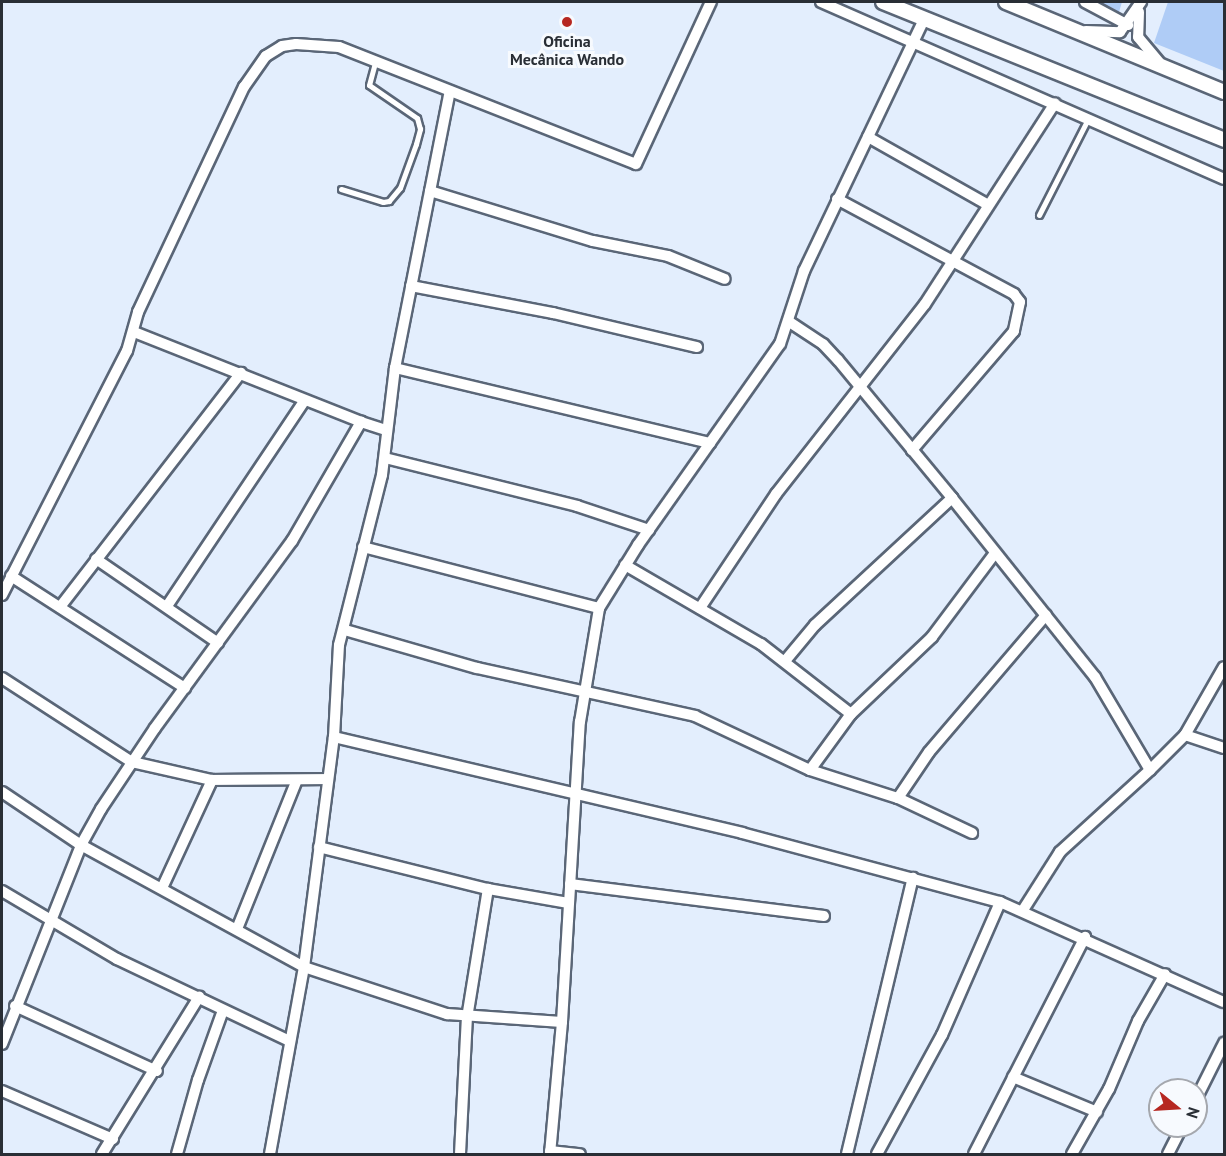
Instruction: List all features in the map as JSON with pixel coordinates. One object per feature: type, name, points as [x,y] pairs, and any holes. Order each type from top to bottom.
[{"type":"street","points":[[2,595],[134,332],[138,312],[239,97],[266,56],[282,46],[313,44],[339,47],[636,164],[711,2]]},
{"type":"street","points":[[821,2],[1224,179]]},
{"type":"street","points":[[883,2],[1224,140]]},
{"type":"street","points":[[1006,2],[1224,92]]},
{"type":"street","points":[[1085,2],[1128,25]]},
{"type":"street","points":[[1073,28],[1109,33],[1120,32],[1128,25],[1141,2]]},
{"type":"street","points":[[1141,2],[1138,38],[1151,56],[1167,68]]},
{"type":"street","points":[[580,1155],[550,1153],[562,1022],[574,795],[584,692],[599,608],[625,565],[710,443],[755,384],[780,344],[799,285],[837,199],[924,19]]},
{"type":"street","points":[[270,1155],[304,967],[334,737],[338,657],[385,458],[386,430],[395,368],[450,92]]},
{"type":"street","points":[[700,609],[776,494],[861,386],[953,262],[1055,103]]},
{"type":"street","points":[[868,137],[988,205]]},
{"type":"street","points":[[430,191],[593,241],[668,256],[725,279]]},
{"type":"street","points":[[837,199],[1014,294],[1020,302],[1019,318],[1014,331],[912,450]]},
{"type":"street","points":[[411,286],[553,313],[697,347]]},
{"type":"street","points":[[788,321],[823,344],[861,386],[952,498],[1095,677],[1150,770]]},
{"type":"street","points":[[134,332],[241,373],[304,401],[386,430]]},
{"type":"street","points":[[395,368],[710,443]]},
{"type":"street","points":[[60,607],[241,373]]},
{"type":"street","points":[[167,606],[304,401]]},
{"type":"street","points":[[2,1044],[15,1005],[81,845],[132,762],[296,535],[361,422]]},
{"type":"street","points":[[385,458],[577,506],[649,530]]},
{"type":"street","points":[[785,660],[815,625],[952,498]]},
{"type":"street","points":[[363,547],[599,608]]},
{"type":"street","points":[[810,770],[851,714],[932,637],[995,553]]},
{"type":"street","points":[[96,560],[167,606],[218,643]]},
{"type":"street","points":[[625,565],[785,660],[851,714]]},
{"type":"street","points":[[11,576],[185,688]]},
{"type":"street","points":[[898,798],[944,733],[1046,615]]},
{"type":"street","points":[[345,630],[444,659],[584,692],[660,705],[718,723],[810,770],[898,798],[972,833]]},
{"type":"street","points":[[1023,910],[1060,852],[1185,735],[1224,667]]},
{"type":"street","points":[[2,678],[132,762],[212,780],[296,782],[328,779]]},
{"type":"street","points":[[1185,735],[1224,748]]},
{"type":"street","points":[[334,737],[742,833],[1000,902],[1084,937],[1224,1002]]},
{"type":"street","points":[[163,886],[212,780]]},
{"type":"street","points":[[237,929],[296,782]]},
{"type":"street","points":[[2,792],[81,845],[163,886],[304,967],[426,1009],[467,1018],[562,1022]]},
{"type":"street","points":[[319,847],[488,890],[568,903]]},
{"type":"street","points":[[847,1155],[913,878]]},
{"type":"street","points":[[570,884],[824,916]]},
{"type":"street","points":[[460,1155],[467,1018],[488,890]]},
{"type":"street","points":[[2,891],[49,922],[223,1010],[290,1041]]},
{"type":"street","points":[[877,1155],[942,1035],[1000,902]]},
{"type":"street","points":[[974,1155],[1084,937]]},
{"type":"street","points":[[1072,1155],[1097,1112],[1138,1021],[1165,974]]},
{"type":"street","points":[[102,1155],[157,1071],[199,997]]},
{"type":"street","points":[[15,1005],[157,1071]]},
{"type":"street","points":[[177,1155],[195,1090],[223,1010]]},
{"type":"street","points":[[1206,1078],[1224,1043]]},
{"type":"street","points":[[1013,1077],[1097,1112]]},
{"type":"street","points":[[2,1091],[113,1139]]},
{"type":"street","points":[[1168,1155],[1176,1138]]},
{"type":"lane","points":[[341,189],[389,201],[400,188],[418,136],[417,117],[410,110],[375,93],[369,85],[376,60]]},
{"type":"lane","points":[[1039,215],[1088,119]]},
{"type":"shaded area","points":[[1075,2],[1122,2],[1116,22]]},
{"type":"shaded area","points":[[1168,2],[1224,2],[1224,71],[1154,43]]},
{"type":"place","name":"Oficina Mecânica Wando","points":[[567,22]]}]
